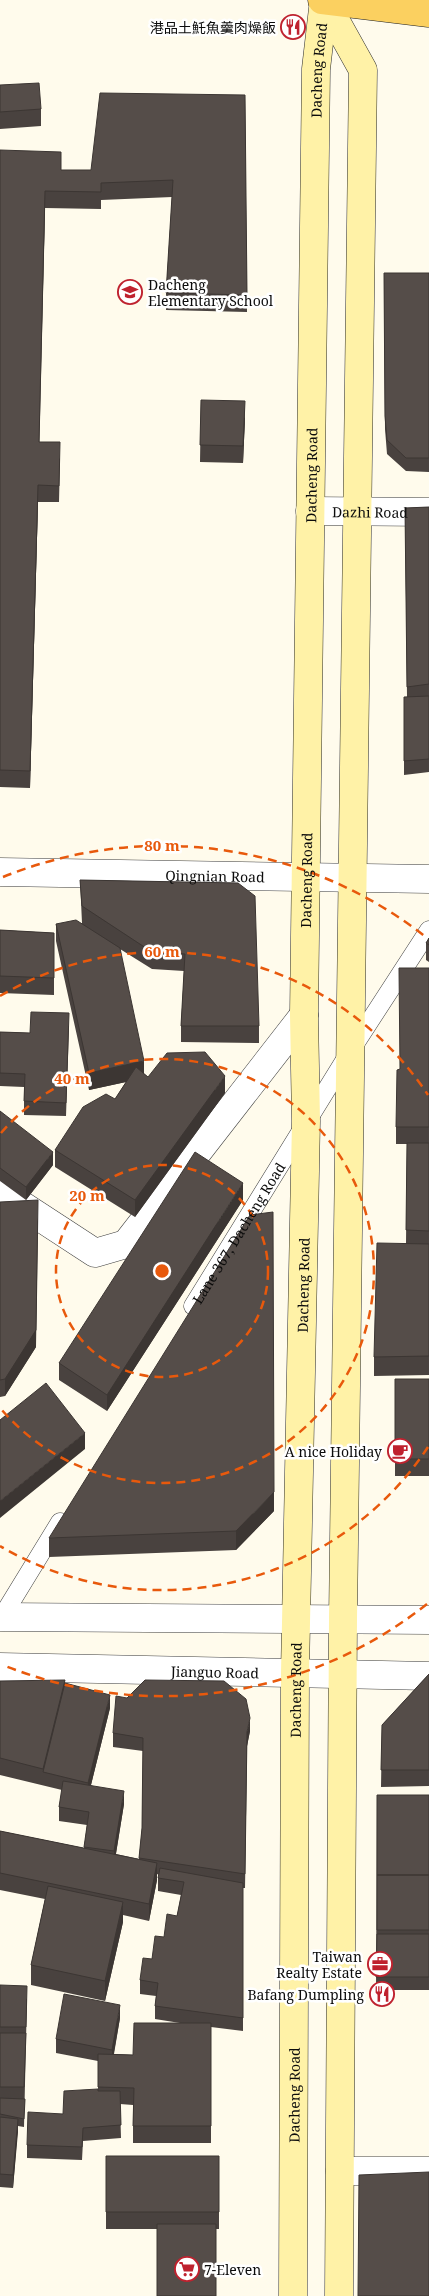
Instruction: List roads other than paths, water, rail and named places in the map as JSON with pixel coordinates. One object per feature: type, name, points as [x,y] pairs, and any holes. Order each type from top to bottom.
[{"type":"main road","points":[[324,0],[429,13]]},
{"type":"main road","name":"Dacheng Road","points":[[293,2296],[295,1673],[306,1121],[304,1015],[305,877],[316,69],[324,0]]},
{"type":"main road","name":"Dacheng Road","points":[[324,0],[363,70],[343,1674],[340,2296]]},
{"type":"street","name":"Dazhi Road","points":[[310,511],[429,512]]},
{"type":"street","name":"Qingnian Road","points":[[0,872],[429,879]]},
{"type":"street","points":[[0,1191],[94,1253],[126,1244],[304,1015]]},
{"type":"street","points":[[1,1618],[429,1620]]},
{"type":"street","name":"Jianguo Road","points":[[0,1668],[429,1676]]},
{"type":"street","points":[[340,2171],[429,2171]]},
{"type":"lane","name":"Lane 367, Dacheng Road","points":[[183,1323],[306,1121],[429,930]]},
{"type":"lane","points":[[1,1618],[69,1508]]},
{"type":"place","name":"港品土魠魚羹肉燥飯","points":[[293,27]]},
{"type":"place","name":"Dacheng Elementary School","points":[[130,292]]},
{"type":"place","name":"A nice Holiday","points":[[400,1451]]},
{"type":"place","name":"Taiwan Realty Estate","points":[[380,1964]]},
{"type":"place","name":"Bafang Dumpling","points":[[382,1994]]},
{"type":"place","name":"7-Eleven","points":[[187,2269]]}]
